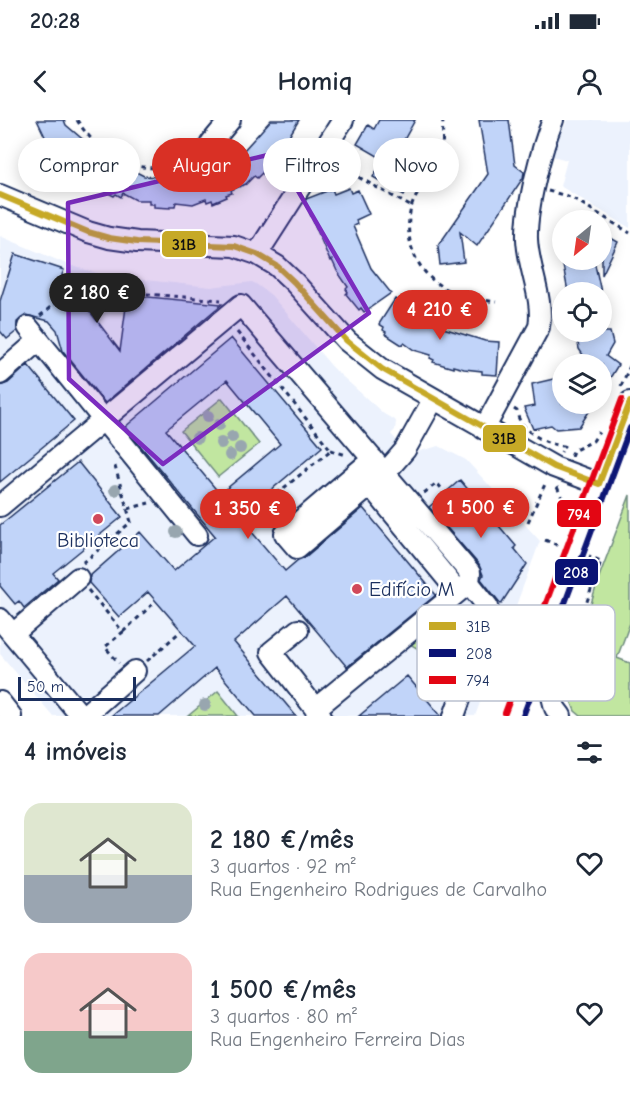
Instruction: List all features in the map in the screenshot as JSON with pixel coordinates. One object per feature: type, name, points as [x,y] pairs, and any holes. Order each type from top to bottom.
[{"type":"street","points":[[215,138],[230,120]]},
{"type":"street","points":[[331,138],[343,120]]},
{"type":"street","points":[[484,429],[539,327],[540,309],[527,239],[528,223],[542,152],[553,120]]},
{"type":"street","points":[[257,254],[296,192]]},
{"type":"street","points":[[0,195],[88,232],[109,238],[137,242],[234,246],[257,254],[277,266],[347,341],[382,369],[554,467],[599,484]]},
{"type":"street","points":[[0,506],[241,304],[376,472],[463,587],[486,605]]},
{"type":"street","points":[[0,374],[33,334],[196,535]]},
{"type":"street","points":[[376,472],[405,450],[434,400]]},
{"type":"street","points":[[554,605],[630,402]]},
{"type":"street","points":[[376,472],[411,503],[470,573],[463,587],[442,605]]},
{"type":"street","points":[[13,634],[78,578]]},
{"type":"street","points":[[0,619],[83,716],[133,674]]},
{"type":"street","points":[[298,630],[271,652],[318,712],[417,627]]},
{"type":"street","points":[[454,716],[459,701]]},
{"type":"street","points":[[513,716],[519,701]]},
{"type":"street","points":[[553,701],[561,716]]},
{"type":"street","points":[[0,702],[11,716]]},
{"type":"path","points":[[77,120],[85,134],[102,150],[123,162],[152,168]]},
{"type":"path","points":[[443,120],[441,159],[412,207],[409,233],[412,248],[423,272],[447,291],[462,297],[496,302]]},
{"type":"path","points":[[361,178],[412,207]]},
{"type":"path","points":[[535,188],[571,197],[630,233]]},
{"type":"path","points":[[33,334],[73,288],[234,301],[241,304]]},
{"type":"path","points":[[225,317],[331,450],[249,516]]},
{"type":"path","points":[[78,578],[74,571],[131,522],[112,454]]},
{"type":"path","points":[[411,503],[437,483],[442,489]]},
{"type":"path","points":[[545,540],[601,561],[586,605]]},
{"type":"path","points":[[91,594],[123,632]]},
{"type":"path","points":[[133,674],[105,647],[156,602]]},
{"type":"path","points":[[153,656],[182,630]]},
{"type":"highlighted area","points":[[276,153],[369,313],[163,464],[69,379],[68,203]]},
{"type":"shaded area","points":[[568,120],[630,120],[630,228],[612,217],[612,210],[600,210],[560,186],[567,160],[549,155]]},
{"type":"shaded area","points":[[0,236],[69,265],[107,276],[211,287],[252,282],[256,284],[271,295],[334,369],[384,414],[396,421],[395,430],[391,434],[412,458],[420,451],[439,446],[466,460],[540,541],[516,605],[417,605],[417,701],[481,701],[475,716],[53,716],[0,654]]},
{"type":"green space","points":[[222,398],[259,444],[218,477],[181,431]]},
{"type":"green space","points":[[630,495],[630,623],[617,658],[630,663],[630,716],[581,716],[575,711],[571,701],[615,701],[615,605],[591,605]]},
{"type":"green space","points":[[417,636],[417,648],[408,643]]},
{"type":"green space","points":[[218,691],[238,716],[188,716]]},
{"type":"building","points":[[37,120],[64,120],[66,125],[81,138],[46,138]]},
{"type":"building","points":[[271,120],[299,120],[288,138],[263,138],[263,174],[251,179],[251,142]]},
{"type":"building","points":[[379,120],[415,120],[405,138],[373,138],[373,153],[361,146],[360,138],[368,125],[374,129]]},
{"type":"building","points":[[479,120],[509,120],[515,165],[524,172],[523,178],[477,246],[460,232],[464,262],[440,265],[438,246],[488,174]]},
{"type":"building","points":[[140,174],[152,177],[152,192],[232,193],[213,203],[212,200],[207,202],[206,199],[193,204],[176,202],[175,206],[170,206],[170,208],[154,207],[154,204],[149,204],[149,200],[136,200],[123,193],[121,197],[106,192],[140,192]]},
{"type":"building","points":[[324,192],[334,194],[359,192],[369,214],[356,220],[357,224],[353,226],[371,268],[391,293],[364,312],[361,308],[359,310],[346,294],[348,287],[332,260],[330,261],[305,202],[306,199]]},
{"type":"building","points":[[612,239],[618,242],[612,254]]},
{"type":"building","points":[[15,254],[64,270],[62,275],[120,351],[126,307],[116,306],[117,294],[222,304],[105,403],[63,351],[57,330],[49,321],[26,315],[17,322],[17,331],[7,339],[0,331],[0,301]]},
{"type":"building","points":[[564,270],[596,270],[599,282],[566,282]]},
{"type":"building","points":[[395,299],[440,327],[485,341],[499,342],[497,375],[482,374],[482,371],[453,366],[453,368],[433,362],[431,355],[414,350],[404,343],[402,345],[385,334],[384,327],[379,324]]},
{"type":"building","points":[[231,338],[322,447],[239,517],[285,571],[363,508],[436,595],[424,605],[417,605],[417,610],[347,667],[287,596],[234,642],[296,716],[256,716],[215,668],[159,716],[111,716],[195,646],[148,592],[119,617],[89,583],[90,576],[140,532],[174,571],[215,536],[125,427]],"holes":[[[227,380],[280,444],[220,494],[166,430]]]},
{"type":"building","points":[[612,340],[613,344],[607,354],[582,354],[578,342],[612,342]]},
{"type":"building","points":[[612,360],[618,365],[612,375]]},
{"type":"building","points":[[28,365],[74,421],[0,482],[0,386],[8,383]]},
{"type":"building","points":[[552,379],[552,414],[587,414],[579,427],[556,429],[551,425],[533,429],[524,408],[535,406],[532,384]]},
{"type":"building","points":[[78,462],[122,517],[53,573],[58,579],[24,608],[19,601],[15,604],[0,586],[0,525]]},
{"type":"building","points":[[460,480],[516,546],[514,548],[527,564],[501,604],[481,579],[483,575],[479,565],[429,507]]},
{"type":"building","points":[[407,676],[417,688],[417,701],[428,701],[441,716],[359,716]]},
{"type":"transit line","name":"31B","points":[[0,195],[88,232],[109,238],[137,242],[234,246],[257,254],[277,266],[347,341],[382,369],[554,467],[599,484],[630,402]]},
{"type":"transit line","name":"794","points":[[545,605],[622,399]]},
{"type":"transit line","name":"208","points":[[564,605],[630,428]]},
{"type":"transit line","name":"794","points":[[505,713],[509,701]]},
{"type":"transit line","name":"208","points":[[523,716],[529,701]]},
{"type":"place","name":"Biblioteca","points":[[98,519]]},
{"type":"place","name":"Edifício M","points":[[357,589]]}]
